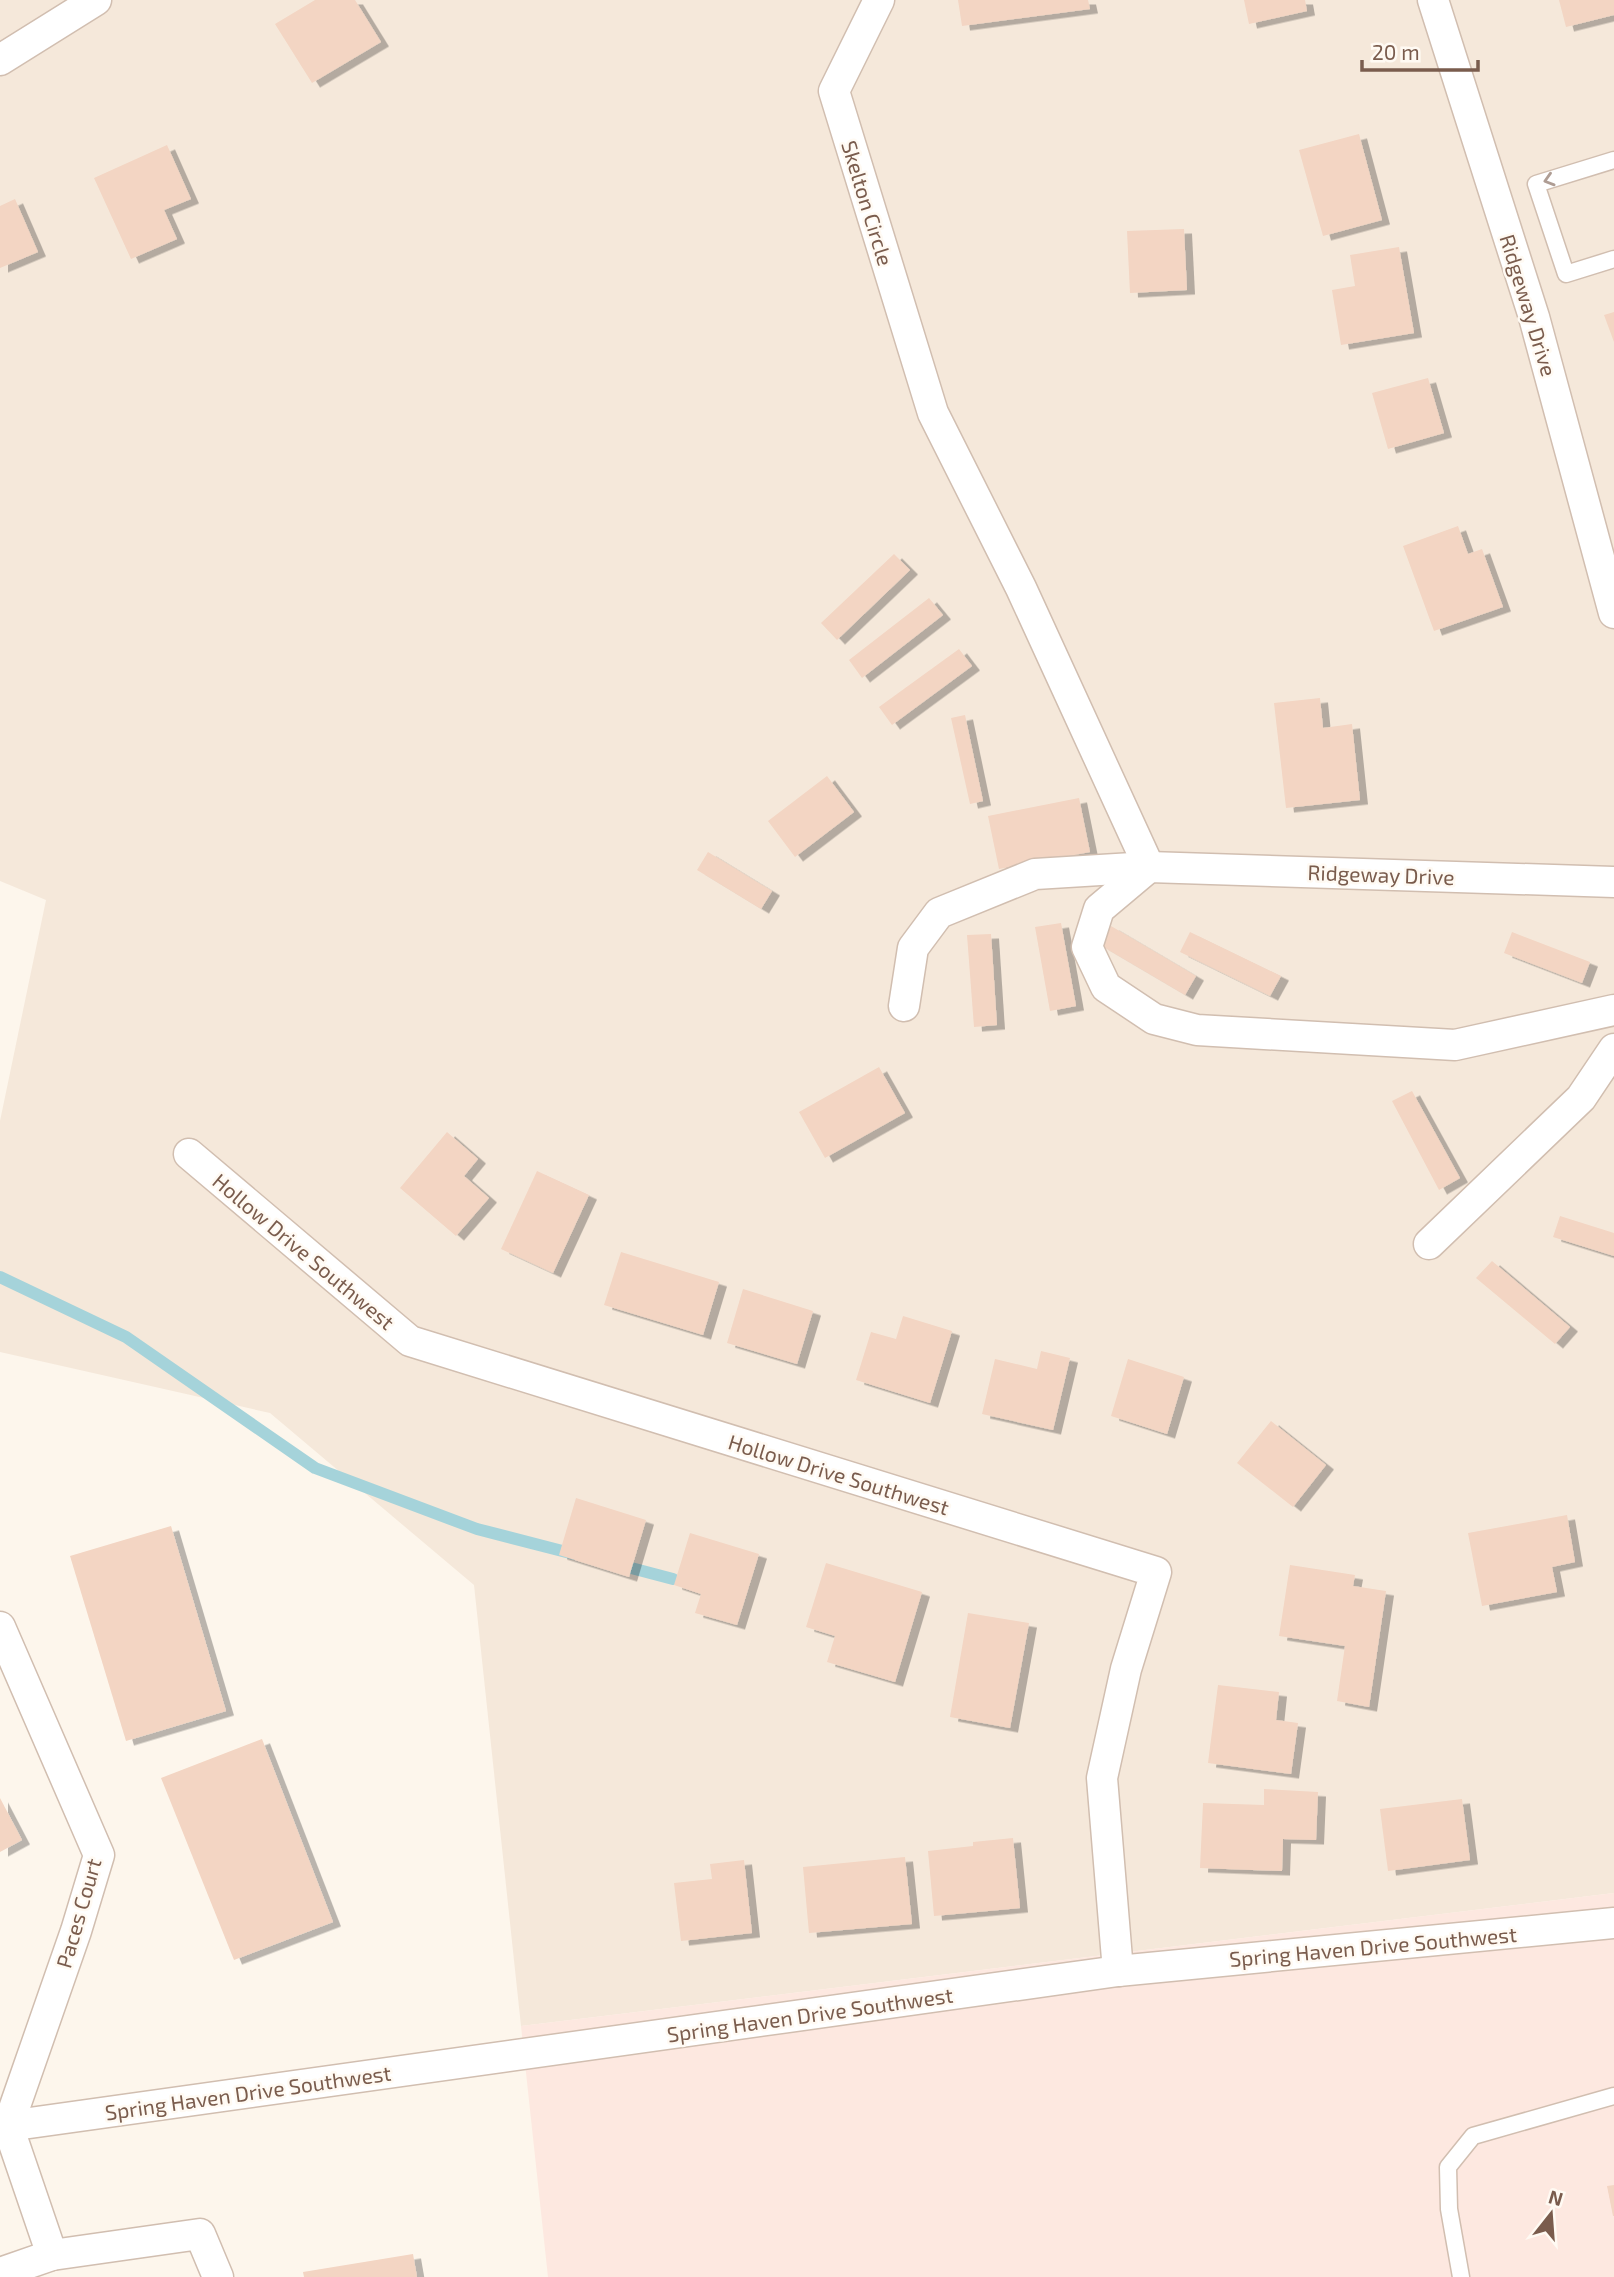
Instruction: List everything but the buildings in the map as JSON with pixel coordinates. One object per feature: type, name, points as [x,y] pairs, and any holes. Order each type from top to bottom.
[{"type":"street","points":[[0,60],[96,0]]},
{"type":"street","name":"Skelton Circle","points":[[879,0],[834,91],[933,413],[1021,588],[1149,867]]},
{"type":"street","name":"Ridgeway Drive","points":[[1433,0],[1534,317],[1614,613]]},
{"type":"street","points":[[905,1006],[913,948],[939,913],[1035,873],[1149,867]]},
{"type":"street","points":[[1149,867],[1099,909],[1087,947],[1106,987],[1154,1019],[1197,1030],[1455,1045],[1614,1010]]},
{"type":"street","name":"Ridgeway Drive","points":[[1149,867],[1614,882]]},
{"type":"street","points":[[1429,1244],[1581,1098],[1614,1049]]},
{"type":"street","name":"Hollow Drive Southwest","points":[[189,1154],[410,1341],[1156,1572],[1126,1669],[1102,1778],[1118,1971]]},
{"type":"street","name":"Paces Court","points":[[0,1627],[99,1855],[76,1931],[4,2126]]},
{"type":"street","name":"Spring Haven Drive Southwest","points":[[4,2126],[1118,1971],[1614,1923]]},
{"type":"street","points":[[4,2126],[52,2255]]},
{"type":"street","points":[[0,2273],[52,2255],[200,2234],[218,2277]]},
{"type":"lane","points":[[1614,160],[1536,184],[1566,274],[1614,259]]},
{"type":"lane","points":[[1461,2277],[1449,2209],[1448,2167],[1474,2136],[1614,2096]]},
{"type":"shaded area","points":[[0,0],[1614,0],[1614,1893],[521,2026],[474,1585],[270,1413],[0,1352],[0,1121],[46,900],[0,881]]},
{"type":"shaded area","points":[[1614,1893],[1614,2277],[548,2277],[521,2026]]},
{"type":"waterway","points":[[0,1277],[126,1337],[315,1468],[477,1529],[574,1554]]},
{"type":"waterway","points":[[616,1564],[673,1579]]}]
